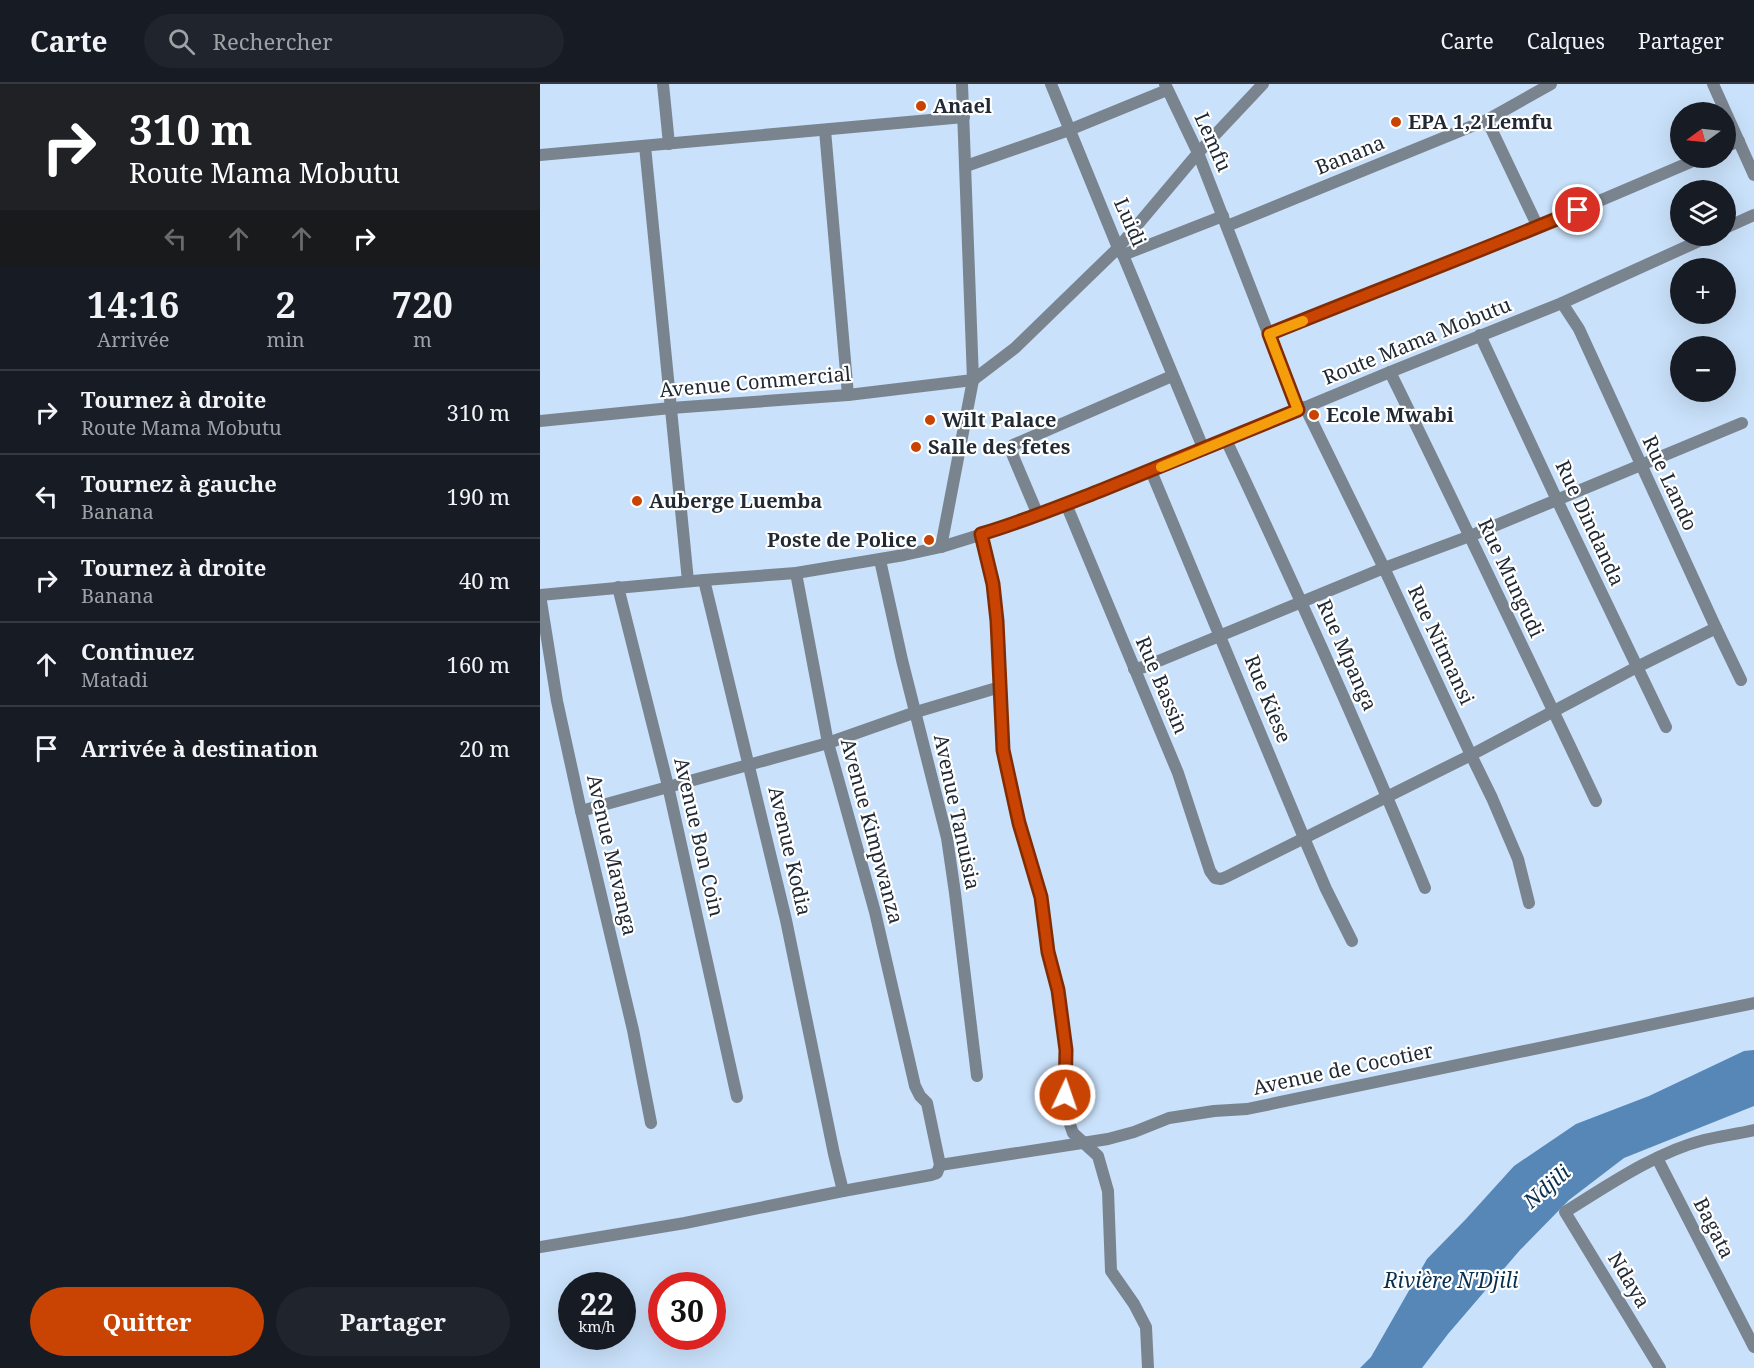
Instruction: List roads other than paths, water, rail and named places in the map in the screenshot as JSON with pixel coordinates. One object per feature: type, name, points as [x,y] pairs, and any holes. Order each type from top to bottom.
[{"type":"street","points":[[663,84],[669,144]]},
{"type":"street","points":[[941,547],[973,380],[962,84]]},
{"type":"street","name":"Luidi","points":[[1051,84],[1204,450]]},
{"type":"street","points":[[973,380],[1015,348],[1121,251],[1198,153],[1263,84]]},
{"type":"street","name":"Banana","points":[[1121,251],[1225,221],[1487,120],[1551,84]]},
{"type":"street","points":[[1713,84],[1754,175]]},
{"type":"street","points":[[966,166],[1069,130],[1166,87]]},
{"type":"street","name":"Lemfu","points":[[1166,87],[1198,153],[1225,221]]},
{"type":"street","points":[[540,155],[964,117]]},
{"type":"street","points":[[1487,120],[1538,227]]},
{"type":"street","points":[[825,130],[849,395]]},
{"type":"street","points":[[645,146],[688,581]]},
{"type":"street","points":[[1269,334],[1538,227],[1677,168]]},
{"type":"street","points":[[1736,223],[1754,215]]},
{"type":"street","points":[[1225,221],[1301,409]]},
{"type":"street","name":"Route Mama Mobutu","points":[[540,595],[796,573],[880,560],[941,547],[1038,515],[1204,450],[1480,335],[1563,303],[1688,246]]},
{"type":"street","name":"Rue Lando","points":[[1563,303],[1578,329],[1741,680]]},
{"type":"street","name":"Rue Dindanda","points":[[1480,335],[1666,727]]},
{"type":"street","name":"Rue Mungudi","points":[[1390,372],[1596,801]]},
{"type":"street","points":[[1038,515],[1013,456],[1013,445],[1172,376]]},
{"type":"street","name":"Avenue Commercial","points":[[540,421],[671,408],[849,395],[973,380]]},
{"type":"street","name":"Rue Nitmansi","points":[[1301,409],[1384,568],[1492,798],[1518,859],[1529,903]]},
{"type":"street","points":[[1134,669],[1144,667],[1384,568],[1470,536],[1742,423]]},
{"type":"street","name":"Rue Mpanga","points":[[1226,440],[1302,601],[1425,888]]},
{"type":"street","name":"Rue Kiese","points":[[1151,471],[1304,838],[1352,941]]},
{"type":"street","name":"Rue Bassin","points":[[1066,504],[1178,773],[1210,871],[1215,878],[1221,879],[1304,838]]},
{"type":"street","points":[[981,534],[993,584],[999,640],[1003,750],[1019,823],[1041,897],[1048,952],[1058,990],[1066,1050],[1067,1116],[1073,1133],[1098,1156],[1108,1191],[1111,1271],[1134,1304],[1146,1327],[1148,1368]]},
{"type":"street","name":"Avenue Tanuisia","points":[[880,560],[902,660],[947,838],[977,1076]]},
{"type":"street","name":"Avenue Kimpwanza","points":[[796,573],[828,743],[875,912],[915,1086],[927,1103],[940,1165]]},
{"type":"street","name":"Avenue Kodia","points":[[704,580],[786,920],[843,1191]]},
{"type":"street","name":"Avenue Bon Coin","points":[[618,587],[668,786],[737,1096]]},
{"type":"street","name":"Avenue Mavanga","points":[[540,595],[557,701],[615,950],[651,1123]]},
{"type":"street","points":[[1304,838],[1471,755],[1716,628]]},
{"type":"street","points":[[581,811],[828,743],[916,712],[1000,687]]},
{"type":"street","name":"Avenue de Cocotier","points":[[540,1247],[685,1224],[931,1175],[937,1173],[940,1165],[1108,1139],[1134,1132],[1169,1118],[1247,1109],[1754,1003]]},
{"type":"street","points":[[1656,1158],[1703,1140],[1754,1130]]},
{"type":"street","name":"Ndaya","points":[[1656,1158],[1565,1212],[1660,1368]]},
{"type":"street","name":"Bagata","points":[[1656,1158],[1754,1347]]},
{"type":"water","name":"Rivière N'Djili","points":[[1754,1050],[1754,1106],[1624,1158],[1569,1200],[1520,1250],[1422,1368],[1360,1368],[1371,1357],[1427,1259],[1514,1166],[1576,1124],[1649,1096],[1744,1051]]},
{"type":"place","name":"Anael","points":[[921,106]]},
{"type":"place","name":"EPA 1,2 Lemfu","points":[[1396,122]]},
{"type":"place","name":"Ecole Mwabi","points":[[1314,415]]},
{"type":"place","name":"Wilt Palace","points":[[930,420]]},
{"type":"place","name":"Salle des fetes","points":[[916,447]]},
{"type":"place","name":"Auberge Luemba","points":[[637,501]]},
{"type":"place","name":"Poste de Police","points":[[929,540]]},
{"type":"water label","name":"Ndjili","points":[[1547,1187]]}]
